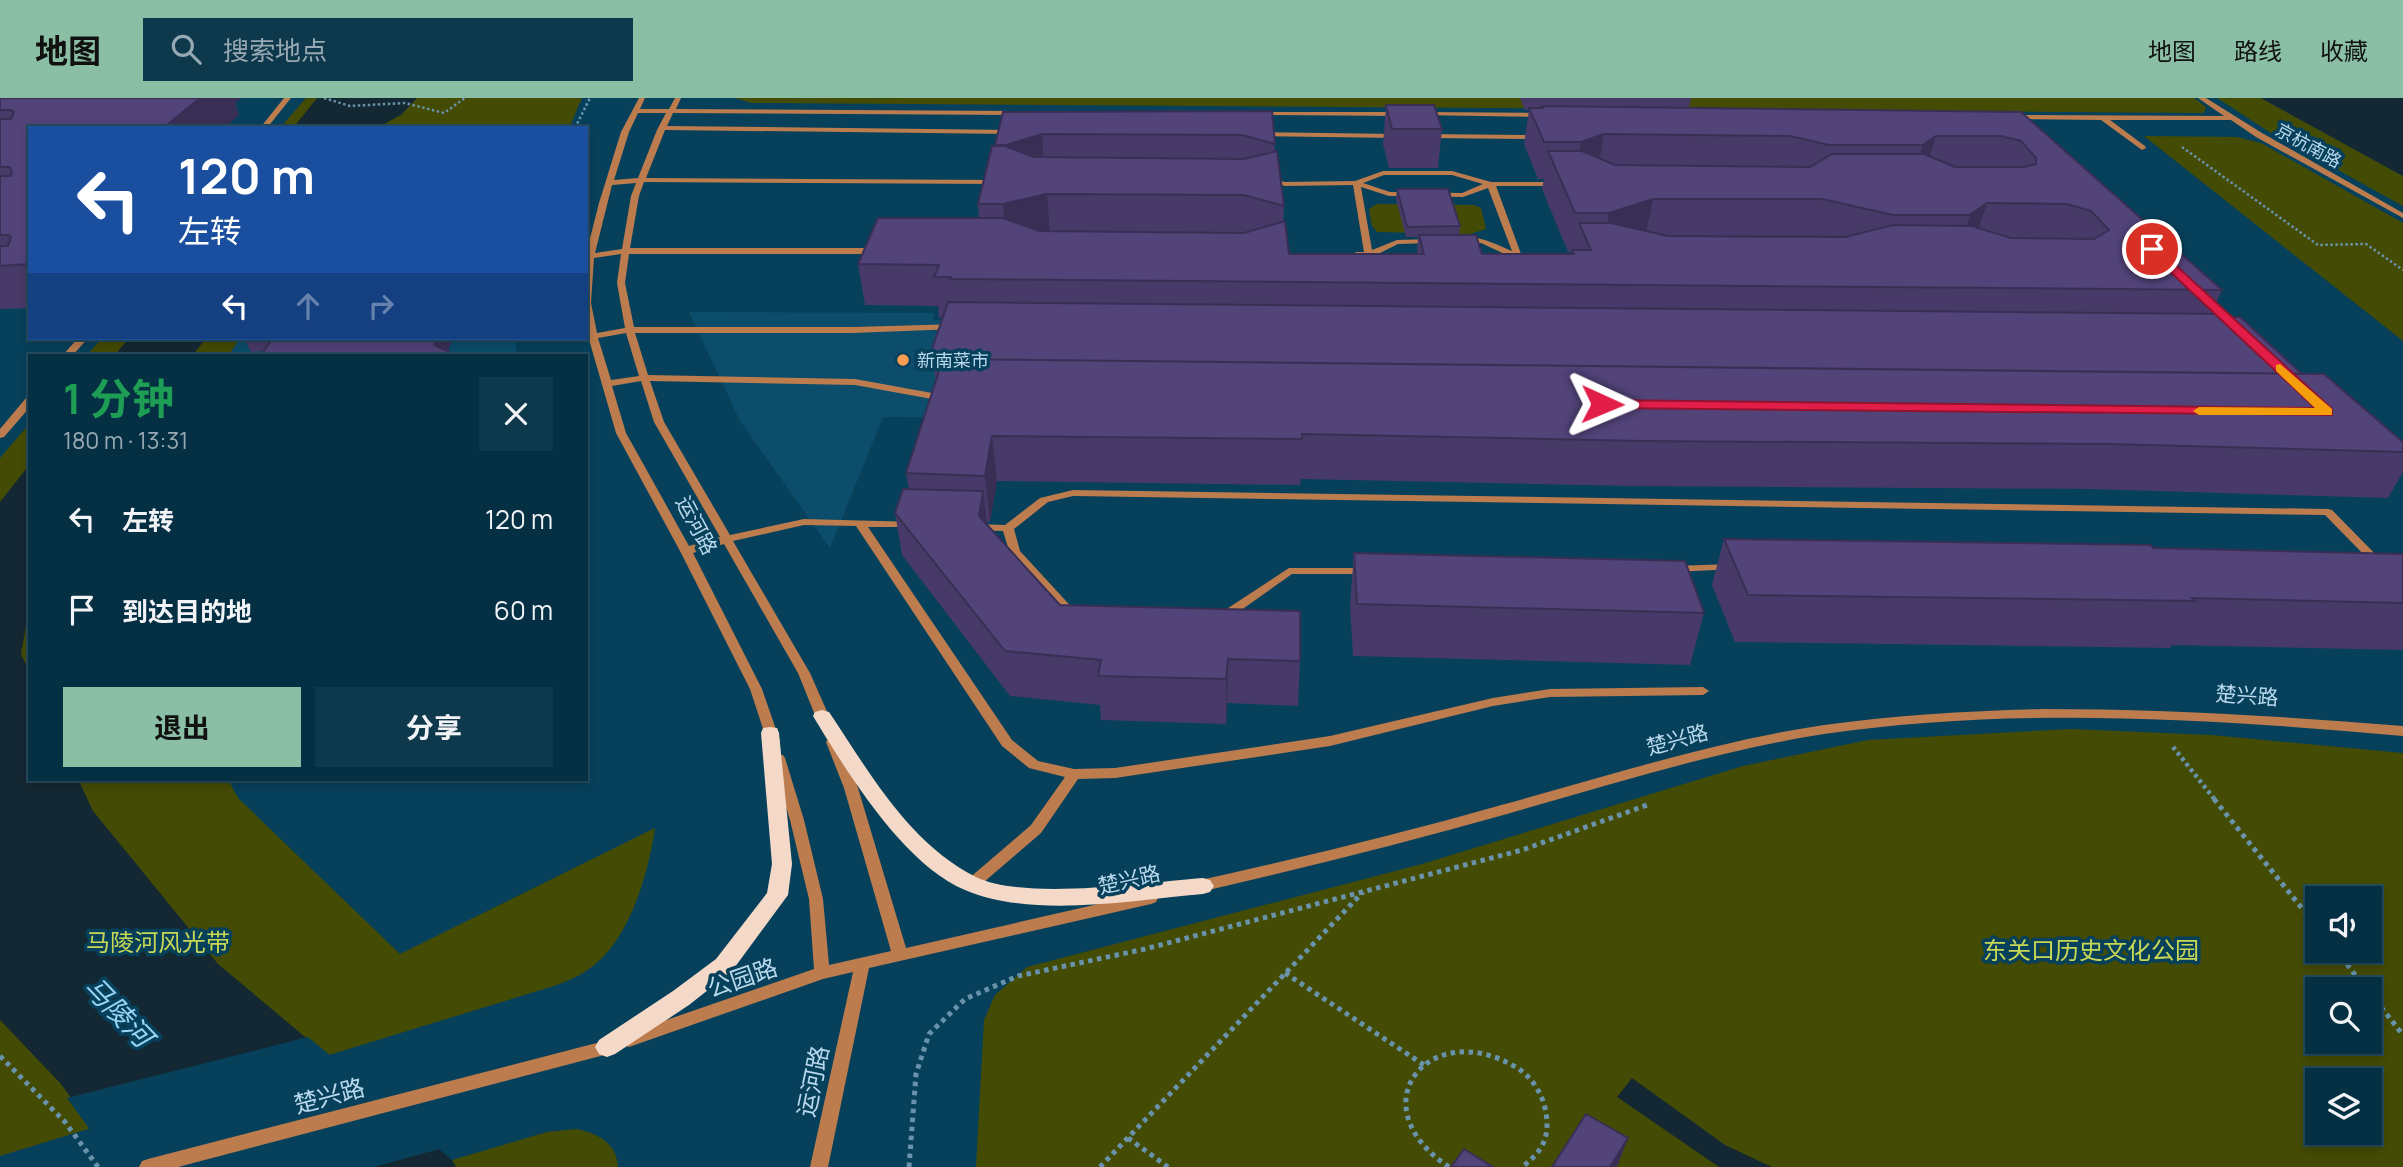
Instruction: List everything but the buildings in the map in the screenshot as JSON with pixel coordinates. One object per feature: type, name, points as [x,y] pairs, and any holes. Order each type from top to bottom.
[{"type":"main road","points":[[822,716],[879,801],[901,828],[935,860],[972,884],[1042,897],[1203,886]]},
{"type":"main road","points":[[607,1048],[724,965],[777,895],[782,864],[770,733]]},
{"type":"street","points":[[264,126],[288,98]]},
{"type":"street","name":"运河路","points":[[588,287],[590,256],[609,183],[625,132],[642,98]]},
{"type":"street","name":"运河路","points":[[678,98],[662,128],[630,220],[621,283],[629,330],[659,422],[804,673],[851,788],[900,955]]},
{"type":"street","name":"京杭南路","points":[[2201,98],[2403,216]]},
{"type":"street","points":[[635,111],[1024,113]]},
{"type":"street","points":[[948,131],[956,113]]},
{"type":"street","points":[[1241,114],[1561,115]]},
{"type":"street","points":[[1309,114],[1310,135]]},
{"type":"street","points":[[1507,115],[1515,137]]},
{"type":"street","points":[[1999,117],[2232,118]]},
{"type":"street","points":[[2010,117],[2019,124]]},
{"type":"street","points":[[2102,117],[2142,148]]},
{"type":"street","points":[[662,128],[1018,132]]},
{"type":"street","points":[[1254,134],[1406,136]]},
{"type":"street","points":[[1419,136],[1543,137]]},
{"type":"street","points":[[1356,183],[1383,173],[1452,173],[1491,184],[1564,184]]},
{"type":"street","points":[[1252,175],[1285,184]]},
{"type":"street","points":[[609,183],[642,180],[1010,182]]},
{"type":"street","points":[[1356,183],[1369,256]]},
{"type":"street","points":[[1264,189],[1285,184],[1356,183],[1389,194],[1463,195],[1491,184]]},
{"type":"street","points":[[1491,184],[1518,257]]},
{"type":"street","points":[[1369,256],[1397,242],[1482,241],[1518,257],[1543,257]]},
{"type":"street","points":[[590,256],[625,251],[896,251]]},
{"type":"street","points":[[1345,255],[1369,256],[1404,269],[1492,270],[1518,257]]},
{"type":"street","name":"运河路","points":[[588,309],[593,337],[621,433],[686,551],[756,689],[797,820],[816,899],[822,973]]},
{"type":"street","points":[[593,337],[629,330],[972,326]]},
{"type":"street","points":[[69,354],[81,340]]},
{"type":"street","points":[[607,384],[644,378],[855,382],[932,396],[960,396]]},
{"type":"street","points":[[0,435],[28,402]]},
{"type":"street","points":[[954,526],[1008,528],[1044,500],[1073,493],[2328,512],[2389,574],[2375,574]]},
{"type":"street","points":[[686,551],[804,522],[927,525]]},
{"type":"street","points":[[859,522],[1007,743],[1034,765],[1074,774],[1115,773],[1330,741],[1493,702],[1550,693],[1703,691]]},
{"type":"street","points":[[1008,528],[1014,552],[1071,615],[1085,616]]},
{"type":"street","points":[[1666,570],[1690,566],[1745,567]]},
{"type":"street","points":[[1206,620],[1219,620],[1289,571],[1384,572]]},
{"type":"street","name":"楚兴路","points":[[979,936],[1203,886],[1446,826],[1732,747],[1824,730],[1919,719],[2090,711],[2148,712],[2403,731]]},
{"type":"street","points":[[972,884],[1036,829],[1074,774]]},
{"type":"street","name":"公园路","points":[[521,1070],[607,1048],[822,973],[979,936]]},
{"type":"street","name":"运河路","points":[[819,1167],[862,965]]},
{"type":"street","name":"楚兴路","points":[[148,1167],[521,1070]]},
{"type":"path","points":[[325,98],[350,106],[405,103],[444,113],[465,98]]},
{"type":"path","points":[[576,126],[590,98]]},
{"type":"path","points":[[2176,142],[2318,245],[2366,244],[2403,270]]},
{"type":"path","points":[[2172,746],[2305,912]]},
{"type":"path","points":[[909,1167],[916,1074],[924,1048],[929,1034],[965,999],[1018,976],[1144,949],[1522,850],[1660,800]]},
{"type":"path","points":[[1100,1167],[1363,891]]},
{"type":"path","points":[[2346,963],[2357,977]]},
{"type":"path","points":[[1285,973],[1424,1065]]},
{"type":"path","points":[[2382,1009],[2403,1035]]},
{"type":"path","points":[[1449,1167],[1432,1157],[1415,1138],[1406,1119],[1405,1099],[1411,1080],[1424,1065],[1442,1055],[1464,1051],[1487,1053],[1509,1062],[1528,1075],[1542,1093],[1548,1114],[1548,1134],[1539,1153],[1522,1167]]},
{"type":"path","points":[[0,1056],[45,1098],[78,1135],[98,1167]]},
{"type":"path","points":[[1128,1138],[1168,1167]]},
{"type":"shaded area","points":[[689,312],[934,313],[933,320],[2225,331],[2327,429],[883,417],[830,548],[740,421]]},
{"type":"shaded area","points":[[239,340],[516,340],[516,354],[230,354]]},
{"type":"green space","points":[[306,98],[582,98],[570,126],[282,126]]},
{"type":"green space","points":[[735,98],[2194,98],[2206,107],[2204,113],[751,103]]},
{"type":"green space","points":[[2217,98],[2261,98],[2403,176],[2403,206],[2271,133]]},
{"type":"green space","points":[[2144,136],[2237,137],[2261,143],[2403,223],[2403,341]]},
{"type":"green space","points":[[1377,204],[1474,205],[1481,208],[1486,229],[1470,234],[1377,232],[1372,226],[1369,209]]},
{"type":"green space","points":[[100,340],[239,340],[230,354],[88,354]]},
{"type":"green space","name":"马陵河风光带","points":[[28,425],[28,781],[229,781],[238,798],[400,954],[655,828],[634,907],[614,944],[583,973],[557,985],[0,1156],[0,458]]},
{"type":"green space","name":"东关口历史文化公园","points":[[2071,729],[2211,735],[2403,753],[2403,1167],[976,1167],[984,1020],[995,995],[1027,967],[1422,864],[1743,766],[1868,740]]},
{"type":"green space","points":[[576,1129],[605,1140],[614,1152],[618,1167],[456,1167],[452,1160],[547,1132]]},
{"type":"water","points":[[317,98],[417,98],[401,115],[381,126],[295,126]]},
{"type":"water","points":[[2261,98],[2403,98],[2403,176]]},
{"type":"water","points":[[127,340],[204,340],[194,354],[116,354]]},
{"type":"water","name":"马陵河","points":[[28,467],[28,614],[21,654],[28,669],[28,781],[79,781],[93,811],[218,964],[452,1160],[456,1167],[121,1167],[61,1084],[0,1020],[0,502]]},
{"type":"water","points":[[1632,1078],[1725,1145],[1772,1167],[1719,1167],[1617,1097]]},
{"type":"pier","points":[[308,1037],[443,1148],[374,1167],[117,1167],[67,1098]]},
{"type":"slow traffic","points":[[2199,411],[2327,412],[2280,368]]},
{"type":"place","name":"新南菜市","points":[[903,360]]},
{"type":"route","points":[[1602,404],[2327,412],[2152,249]]}]
